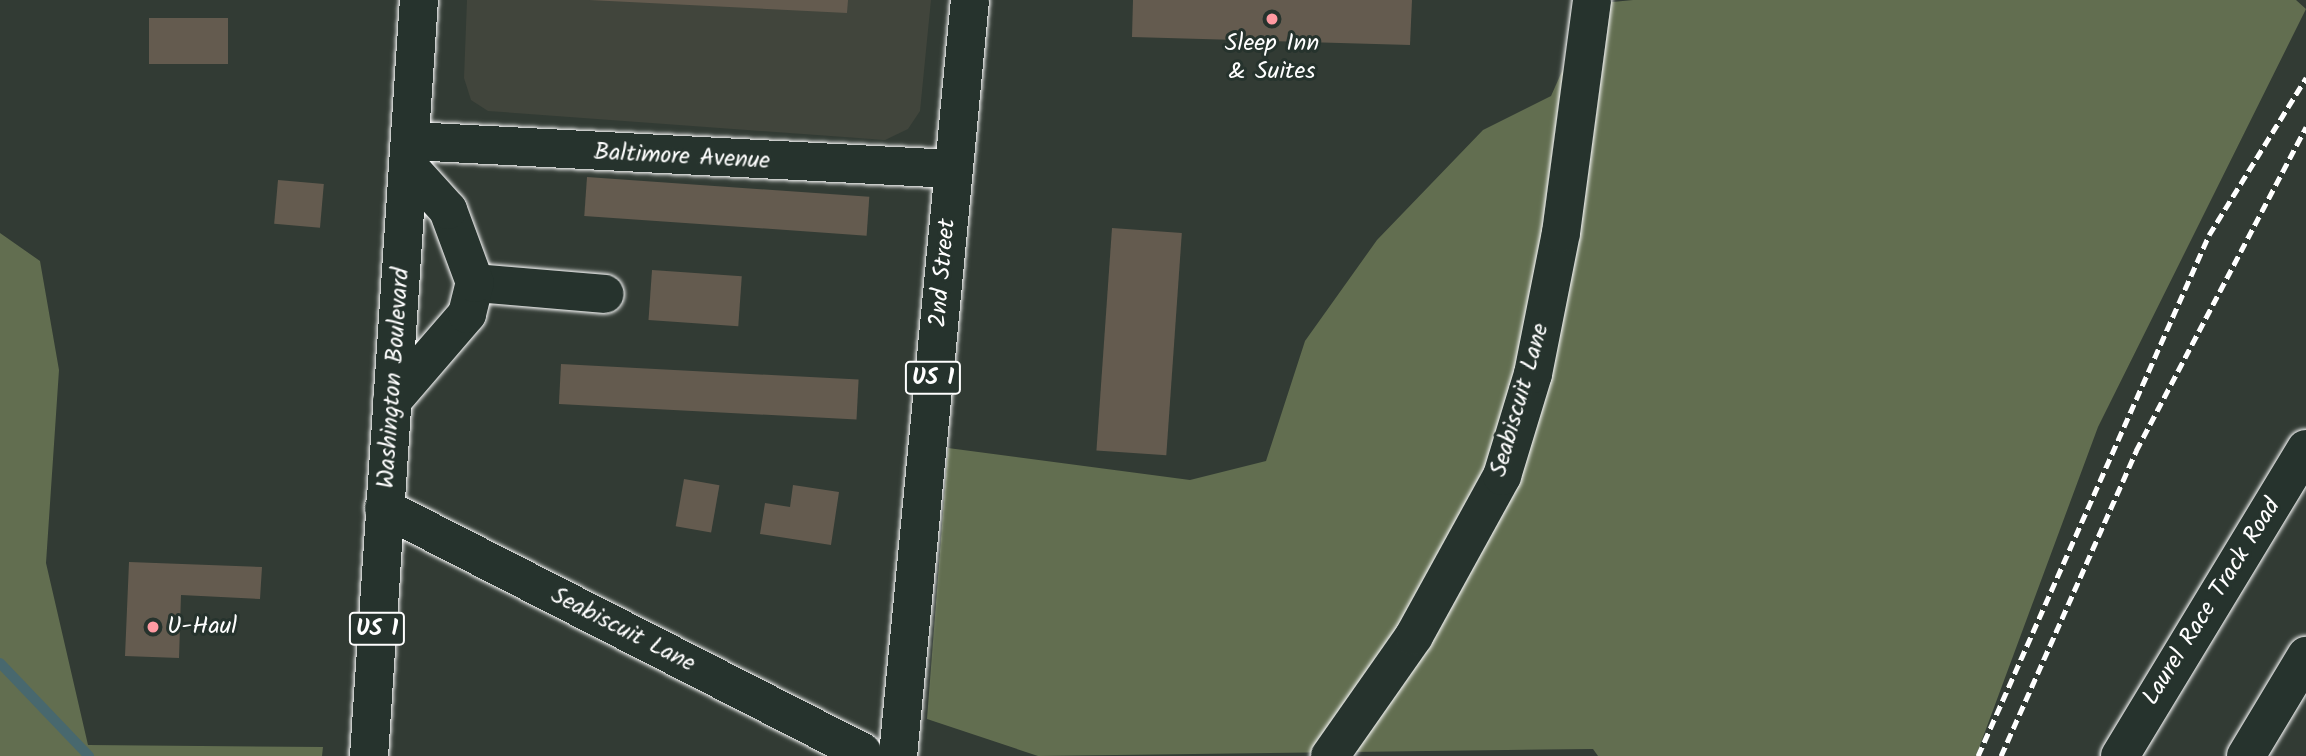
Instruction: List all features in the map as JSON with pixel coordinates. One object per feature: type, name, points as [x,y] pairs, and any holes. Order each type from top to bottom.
[{"type":"street","name":"Washington Boulevard","points":[[370,753],[419,0]]},
{"type":"street","name":"2nd Street","points":[[880,754],[953,169],[970,0]]},
{"type":"street","name":"Seabiscuit Lane","points":[[1330,756],[1414,636],[1502,476],[1533,374],[1560,233],[1592,0]]},
{"type":"street","name":"Baltimore Avenue","points":[[410,154],[953,169]]},
{"type":"street","points":[[392,401],[467,314],[475,283],[448,210],[410,154]]},
{"type":"street","points":[[475,283],[605,294]]},
{"type":"street","name":"Laurel Race Track Road","points":[[2120,756],[2306,449]]},
{"type":"street","name":"Seabiscuit Lane","points":[[384,508],[880,754]]},
{"type":"street","points":[[2246,756],[2306,656]]},
{"type":"shaded area","points":[[467,0],[931,0],[920,111],[908,129],[885,140],[488,111],[471,100],[464,78]]},
{"type":"green space","points":[[1633,0],[2296,0],[2306,9],[2098,427],[1976,756],[1598,756],[1593,749],[1038,756],[927,719],[948,448],[1190,480],[1266,461],[1305,341],[1377,240],[1483,130],[1551,96],[1592,4]]},
{"type":"green space","points":[[0,233],[40,261],[59,370],[46,563],[88,745],[323,747],[322,756],[0,756]]},
{"type":"building","points":[[589,0],[848,0],[847,13]]},
{"type":"building","name":"Sleep Inn & Suites","points":[[1133,0],[1412,0],[1410,45],[1132,37]]},
{"type":"building","points":[[149,18],[228,18],[228,64],[149,64]]},
{"type":"building","points":[[587,177],[869,197],[867,236],[584,216]]},
{"type":"building","points":[[278,180],[324,184],[320,228],[274,224]]},
{"type":"building","points":[[1112,228],[1182,233],[1166,455],[1096,450]]},
{"type":"building","points":[[652,270],[742,276],[738,326],[649,320]]},
{"type":"building","points":[[561,364],[859,380],[856,420],[559,404]]},
{"type":"building","points":[[684,479],[719,485],[711,533],[676,526]]},
{"type":"building","points":[[793,485],[839,492],[831,545],[760,534],[765,503],[790,507]]},
{"type":"building","name":"U-Haul","points":[[129,562],[262,567],[260,599],[181,595],[179,658],[125,656]]},
{"type":"waterway","points":[[0,663],[89,756]]},
{"type":"railway","points":[[1978,756],[2209,235],[2306,78]]},
{"type":"railway","points":[[2001,756],[2136,451],[2306,127]]},
{"type":"place","name":"Sleep Inn & Suites","points":[[1272,19]]},
{"type":"place","name":"U-Haul","points":[[153,627]]}]
